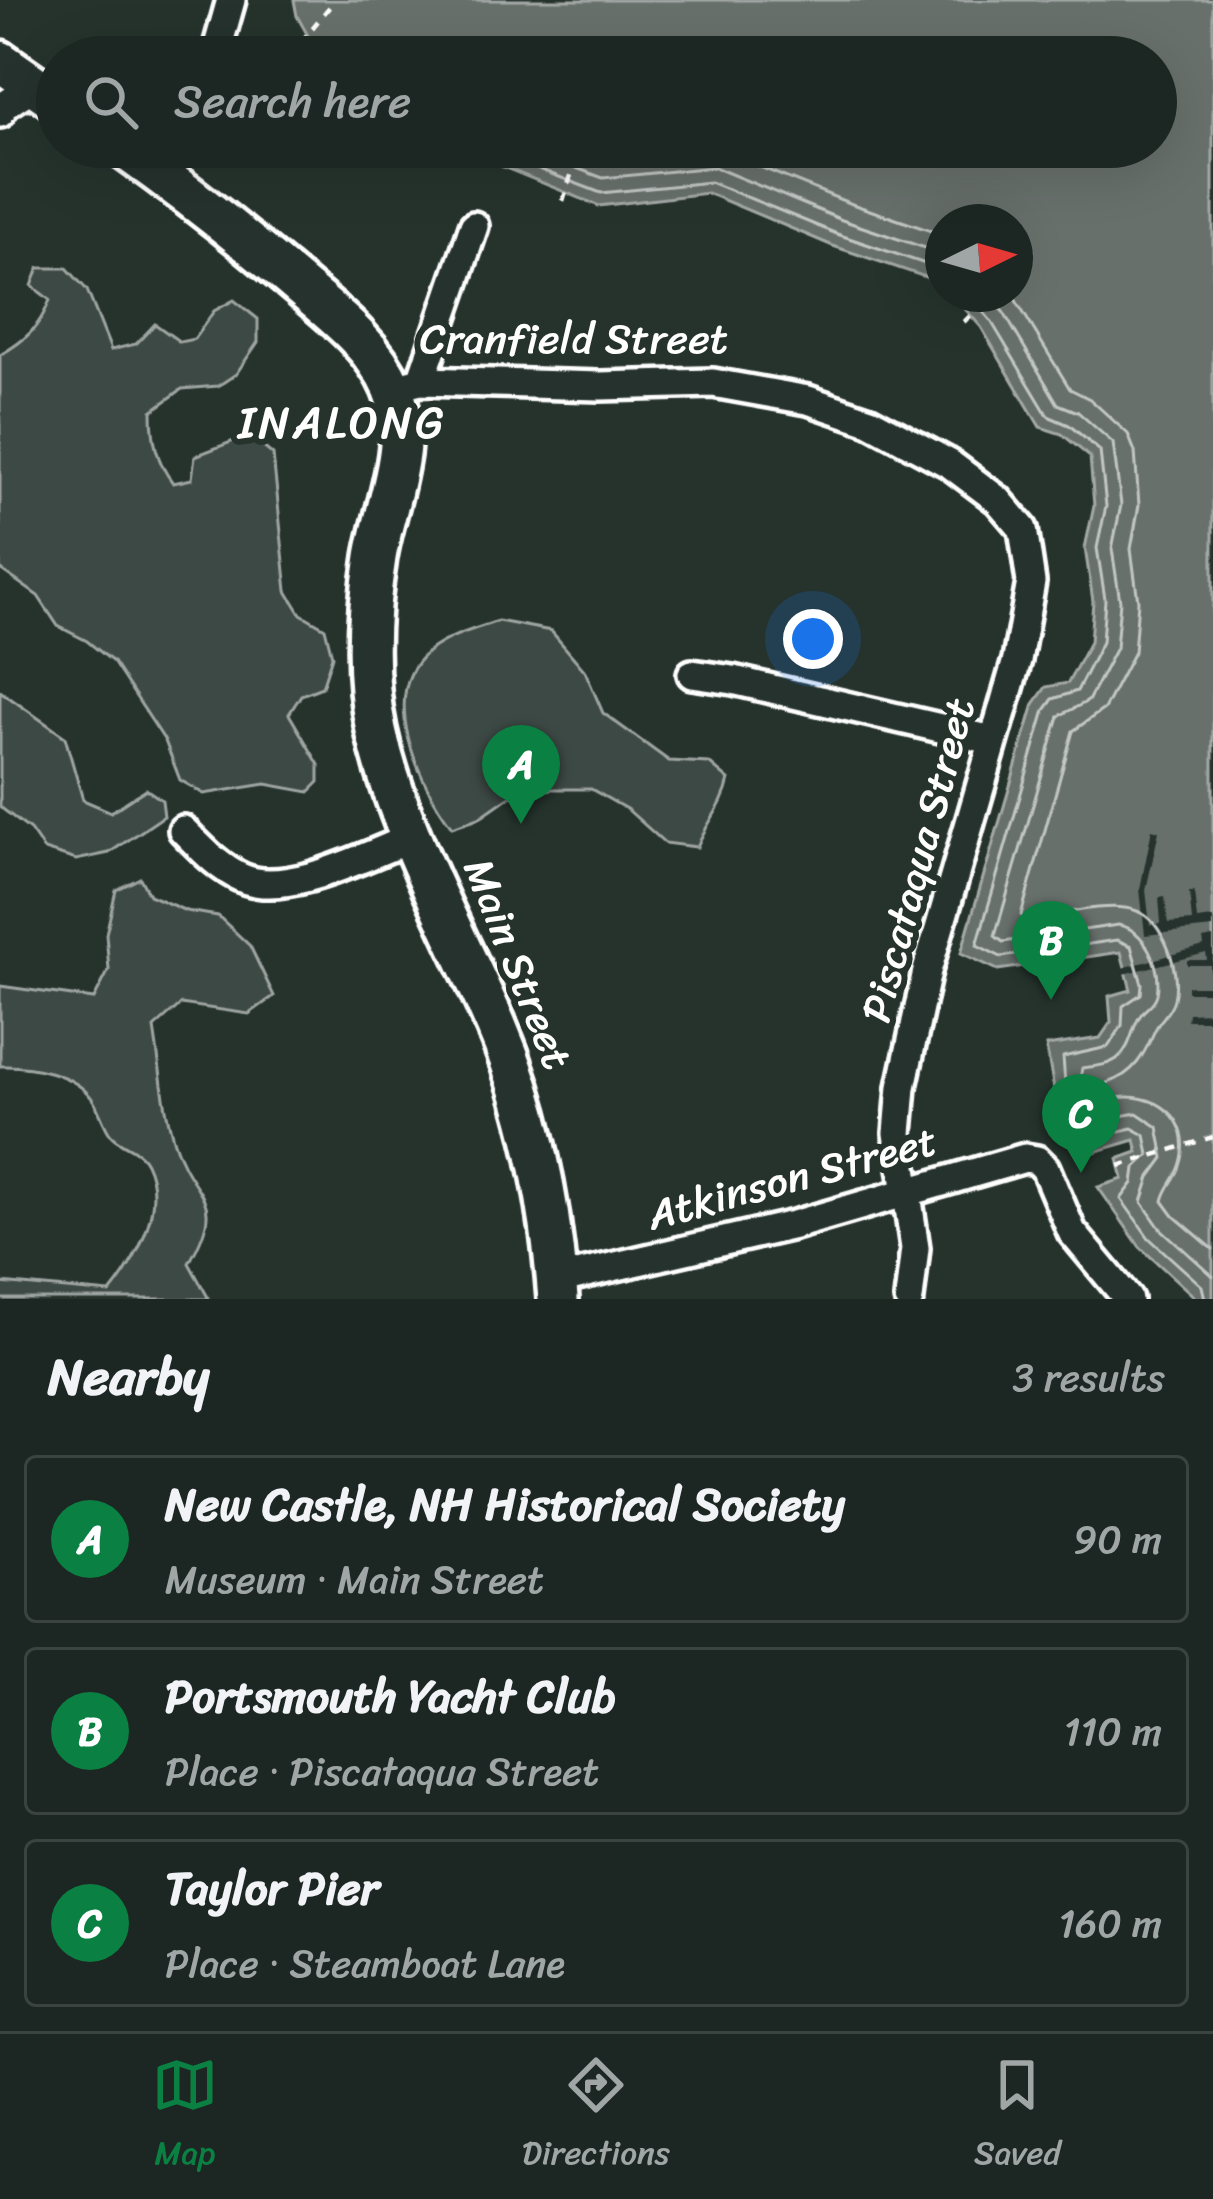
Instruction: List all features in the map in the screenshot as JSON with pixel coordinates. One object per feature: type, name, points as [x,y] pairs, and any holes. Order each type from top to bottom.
[{"type":"main road","points":[[0,61],[36,86]]},
{"type":"main road","name":"Cranfield Street","points":[[157,168],[323,306],[406,384]]},
{"type":"main road","name":"Main Street","points":[[406,384],[400,442],[375,566],[368,655],[376,731],[414,837],[520,1088],[538,1157],[557,1290]]},
{"type":"street","points":[[221,36],[231,0]]},
{"type":"street","points":[[0,113],[5,105],[36,96]]},
{"type":"street","points":[[406,384],[474,226]]},
{"type":"street","name":"Cranfield Street","points":[[406,384],[713,383],[749,388],[808,400],[870,421],[960,470]]},
{"type":"street","name":"Piscataqua Street","points":[[908,1299],[915,1248],[898,1133],[902,1087],[927,970],[1017,660],[1031,582],[1023,530],[998,500],[960,470]]},
{"type":"street","points":[[692,674],[992,740]]},
{"type":"street","points":[[183,830],[214,860],[243,879],[278,885],[414,837]]},
{"type":"street","name":"Atkinson Street","points":[[557,1290],[1025,1159],[1036,1160],[1045,1168],[1072,1232],[1128,1299]]},
{"type":"path","points":[[306,36],[335,0]]},
{"type":"path","points":[[563,201],[573,168]]},
{"type":"path","points":[[1033,249],[1039,243]]},
{"type":"path","points":[[964,322],[974,312]]},
{"type":"path","points":[[1119,1166],[1213,1137]]},
{"type":"shaded area","points":[[39,268],[67,268],[87,290],[111,350],[136,344],[155,324],[180,342],[194,339],[214,311],[234,300],[258,319],[258,342],[236,374],[218,386],[182,389],[152,411],[153,431],[159,458],[173,483],[192,479],[195,456],[249,435],[273,455],[287,591],[301,614],[325,628],[332,656],[322,687],[301,695],[289,714],[319,765],[319,782],[309,792],[266,784],[204,794],[180,780],[165,741],[113,662],[58,626],[38,596],[0,569],[0,355],[31,332],[46,310],[50,300],[32,286]]},
{"type":"shaded area","points":[[498,621],[551,631],[585,671],[603,713],[669,761],[709,763],[729,780],[697,847],[665,843],[628,810],[591,789],[552,789],[509,797],[479,818],[452,827],[417,764],[405,714],[406,690],[413,669],[429,651]]},
{"type":"shaded area","points":[[0,691],[65,737],[83,800],[111,812],[146,789],[162,800],[164,816],[109,853],[76,860],[44,850],[30,830],[0,807]]},
{"type":"shaded area","points":[[140,878],[149,895],[186,911],[218,916],[250,946],[274,996],[249,1014],[181,1004],[154,1028],[174,1142],[207,1210],[201,1240],[189,1263],[209,1299],[0,1299],[0,1283],[110,1293],[146,1232],[153,1197],[146,1163],[110,1134],[85,1091],[51,1073],[0,1066],[0,986],[94,999],[109,970],[106,934],[116,890]]},
{"type":"water","points":[[294,0],[1213,0],[1213,1299],[1197,1299],[1140,1247],[1098,1187],[1123,1179],[1118,1159],[1138,1152],[1135,1140],[1081,1156],[1054,1089],[1046,1046],[1100,1038],[1111,1022],[1109,996],[1131,990],[1121,952],[998,970],[961,953],[1034,704],[1046,687],[1068,683],[1090,642],[1093,601],[1085,548],[1094,506],[1090,457],[1062,434],[1040,427],[968,312],[1033,312],[1033,204],[925,204],[925,277],[833,246],[707,193],[599,206],[506,168],[1177,168],[1177,36],[308,36]]},
{"type":"pier","points":[[1152,829],[1159,831],[1146,890],[1150,925],[1161,923],[1159,898],[1165,897],[1168,923],[1192,921],[1189,892],[1194,892],[1197,920],[1213,918],[1213,928],[1145,935],[1140,889]]},
{"type":"pier","points":[[1213,937],[1213,1020],[1187,1020],[1188,1013],[1210,1012],[1210,992],[1187,992],[1187,986],[1210,986],[1210,965],[1187,965],[1187,960],[1207,960],[1206,953],[1124,974],[1122,968],[1204,946],[1203,939]]},
{"type":"place","name":"New Castle, NH Historical Society","points":[[521,824]]},
{"type":"place","name":"Portsmouth Yacht Club","points":[[1051,1000]]},
{"type":"place","name":"Taylor Pier","points":[[1081,1173]]},
{"type":"district","name":"INALONG","points":[[342,423]]}]
